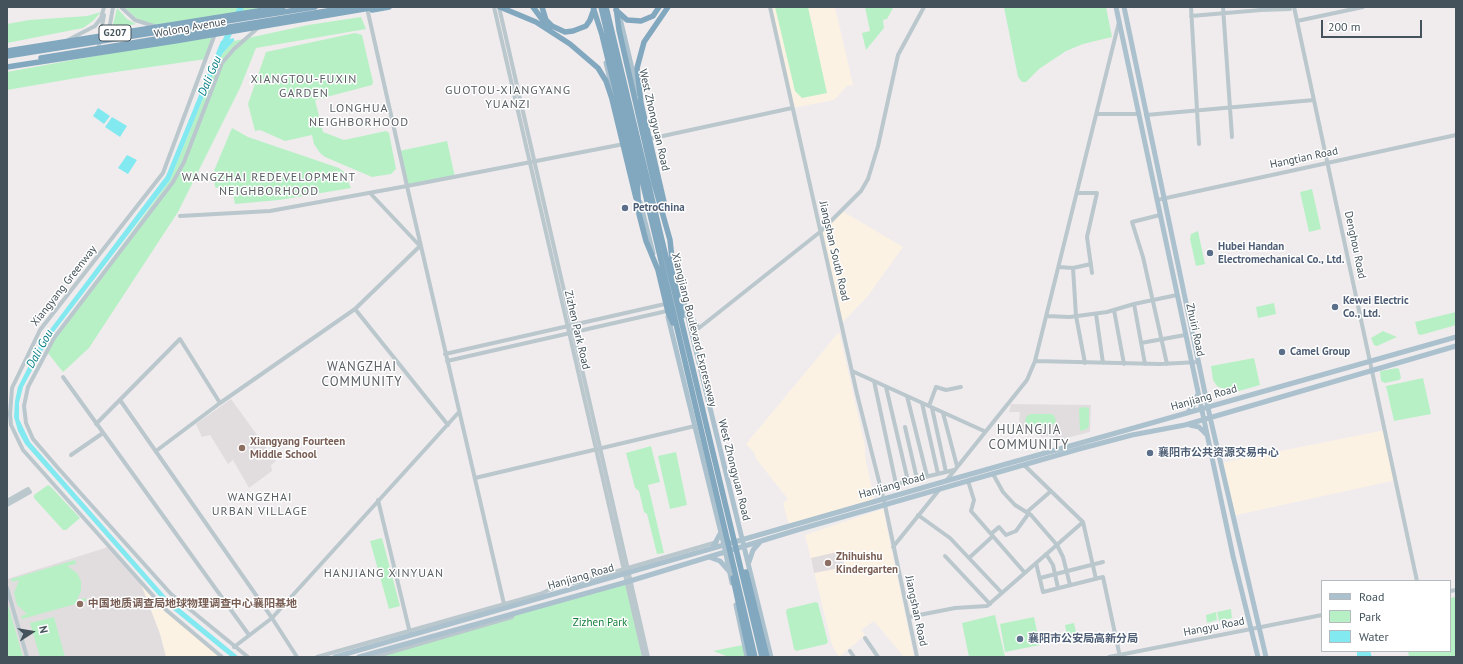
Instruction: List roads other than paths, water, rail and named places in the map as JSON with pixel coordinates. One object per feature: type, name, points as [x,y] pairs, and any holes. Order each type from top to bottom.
[{"type":"highway","name":"Wolong Avenue","points":[[7,51],[283,7]]},
{"type":"highway","points":[[7,56],[312,9],[351,7]]},
{"type":"highway","name":"Wolong Avenue","points":[[7,65],[105,52],[376,7]]},
{"type":"highway","points":[[7,65],[312,9],[349,13],[389,7]]},
{"type":"highway","points":[[500,7],[530,19],[570,44]]},
{"type":"highway","points":[[533,7],[547,26],[598,68],[606,81],[612,99],[646,241],[658,270],[668,312],[677,330]]},
{"type":"highway","points":[[542,7],[546,20],[556,28],[565,32],[580,29],[586,26],[590,20],[593,7]]},
{"type":"highway","points":[[593,7],[602,35],[637,179],[639,214]]},
{"type":"highway","name":"Xiangjiang Boulevard Expressway","points":[[601,7],[677,330],[762,657]]},
{"type":"highway","name":"Xiangjiang Boulevard Expressway","points":[[606,7],[727,520],[755,657]]},
{"type":"highway","points":[[615,7],[654,183],[670,240]]},
{"type":"highway","points":[[615,7],[627,20],[641,21],[653,16],[659,7]]},
{"type":"highway","points":[[664,7],[644,42],[637,68],[641,103],[667,215],[672,259],[682,308],[682,326]]},
{"type":"highway","points":[[655,23],[668,7]]},
{"type":"highway","points":[[727,520],[724,534],[750,657]]},
{"type":"highway","points":[[727,520],[736,532],[767,657]]},
{"type":"main road","points":[[593,7],[625,144],[726,552],[747,657]]},
{"type":"main road","name":"West Zhongyuan Road","points":[[615,7],[649,139],[657,173],[658,193],[741,541],[771,657]]},
{"type":"main road","name":"Zhuiri Road","points":[[1116,7],[1206,434],[1233,556],[1258,657]]},
{"type":"main road","name":"Zhuiri Road","points":[[1124,7],[1208,408],[1266,657]]},
{"type":"main road","name":"Hanjiang Road","points":[[335,657],[410,633],[625,571],[741,541],[946,481],[1456,337]]},
{"type":"main road","name":"Hanjiang Road","points":[[359,657],[628,582],[1024,465],[1132,435],[1185,425],[1456,346]]},
{"type":"main road","points":[[1205,392],[1210,399],[1221,404]]},
{"type":"main road","points":[[1184,415],[1192,408],[1198,393]]},
{"type":"main road","points":[[1214,431],[1215,423],[1223,414]]},
{"type":"main road","points":[[1185,425],[1194,425],[1202,429],[1206,434]]},
{"type":"main road","points":[[738,528],[747,536],[758,536]]},
{"type":"main road","points":[[708,550],[715,547],[721,531]]},
{"type":"main road","points":[[748,567],[749,558],[760,542]]},
{"type":"main road","points":[[709,557],[720,561],[730,572]]},
{"type":"street","points":[[98,53],[104,7]]},
{"type":"street","points":[[64,42],[95,26],[101,18],[104,7]]},
{"type":"street","points":[[105,52],[113,7]]},
{"type":"street","points":[[121,7],[135,20],[158,27]]},
{"type":"street","name":"Zizhen Park Road","points":[[494,7],[532,163],[625,571],[648,657]]},
{"type":"street","name":"Zizhen Park Road","points":[[500,7],[532,163]]},
{"type":"street","name":"Jiangshan South Road","points":[[770,7],[852,372],[883,499]]},
{"type":"street","points":[[684,303],[699,328],[820,232],[861,191],[868,179],[878,146],[898,55],[924,7]]},
{"type":"street","points":[[1191,7],[1199,144]]},
{"type":"street","points":[[1223,7],[1232,137]]},
{"type":"street","points":[[1297,21],[1363,7]]},
{"type":"street","points":[[367,8],[420,246],[504,604]]},
{"type":"street","points":[[1191,16],[1223,14],[1260,8],[1292,8]]},
{"type":"street","name":"Denghou Road","points":[[1292,8],[1297,21],[1417,580]]},
{"type":"street","points":[[946,481],[984,431],[1027,380],[1035,361],[1119,22]]},
{"type":"street","points":[[248,657],[171,594],[58,468],[33,439],[26,423],[24,406],[28,387],[54,338],[173,182],[184,162],[222,63],[234,49],[259,27]]},
{"type":"street","name":"Xiangyang Greenway","points":[[218,34],[163,173],[40,330],[12,388],[10,414],[11,425],[23,450],[165,610],[222,657]]},
{"type":"street","points":[[1146,115],[1314,100]]},
{"type":"street","points":[[649,139],[792,108]]},
{"type":"street","points":[[1097,114],[1138,114]]},
{"type":"street","name":"Hangtian Road","points":[[1157,200],[1456,135]]},
{"type":"street","points":[[180,216],[270,211],[532,163],[625,144]]},
{"type":"street","points":[[370,193],[420,246]]},
{"type":"street","points":[[1077,193],[1097,193],[1087,237],[1092,273]]},
{"type":"street","points":[[1160,215],[1132,222],[1143,257],[1167,364]]},
{"type":"street","points":[[156,451],[220,403],[355,309],[420,246]]},
{"type":"street","points":[[1059,267],[1074,268],[1091,264]]},
{"type":"street","points":[[1074,268],[1076,316],[1084,363]]},
{"type":"street","points":[[1046,316],[1096,314],[1177,295]]},
{"type":"street","points":[[445,354],[665,304]]},
{"type":"street","points":[[1134,304],[1145,364]]},
{"type":"street","points":[[355,309],[448,425]]},
{"type":"street","points":[[1114,310],[1124,364]]},
{"type":"street","points":[[447,361],[667,311]]},
{"type":"street","points":[[1096,314],[1103,363]]},
{"type":"street","points":[[1141,343],[1185,334]]},
{"type":"street","points":[[96,424],[180,339],[220,403]]},
{"type":"street","points":[[1035,361],[1124,364],[1199,362]]},
{"type":"street","points":[[852,372],[984,431]]},
{"type":"street","points":[[63,377],[249,635]]},
{"type":"street","points":[[874,382],[896,484]]},
{"type":"street","points":[[886,387],[908,481]]},
{"type":"street","points":[[946,472],[930,407],[936,387],[946,390],[961,388]]},
{"type":"street","points":[[907,396],[928,476]]},
{"type":"street","points":[[120,400],[272,618],[297,657]]},
{"type":"street","points":[[922,403],[938,474]]},
{"type":"street","points":[[234,647],[272,618],[459,412]]},
{"type":"street","points":[[943,413],[956,468]]},
{"type":"street","points":[[475,478],[695,426]]},
{"type":"street","points":[[905,428],[917,479]]},
{"type":"street","points":[[70,455],[103,433]]},
{"type":"street","points":[[1024,465],[1083,522],[1096,578]]},
{"type":"street","points":[[880,488],[946,472],[956,468]]},
{"type":"street","points":[[994,474],[1003,492],[1014,505],[1028,512],[1056,545],[1063,556],[1070,585]]},
{"type":"street","points":[[968,481],[974,500],[971,511],[1025,573]]},
{"type":"street","points":[[7,501],[28,489],[30,492],[7,505]]},
{"type":"street","points":[[893,547],[938,490]]},
{"type":"street","points":[[969,558],[999,527],[1006,535],[1016,531],[1028,512],[1051,491]]},
{"type":"street","name":"Jiangshan Road","points":[[883,499],[917,657]]},
{"type":"street","points":[[378,500],[410,633]]},
{"type":"street","points":[[918,515],[950,538],[1002,593]]},
{"type":"street","points":[[909,617],[955,608],[987,606],[1083,522]]},
{"type":"street","points":[[317,657],[410,633],[540,594],[560,585],[580,582],[625,571],[717,542]]},
{"type":"street","points":[[1046,554],[1053,565],[1058,588]]},
{"type":"street","points":[[945,556],[990,604]]},
{"type":"street","points":[[1040,578],[1103,562]]},
{"type":"street","points":[[1036,563],[1043,592],[1103,577],[1120,656]]},
{"type":"street","name":"Zizhen Park Road","points":[[628,582],[644,657]]},
{"type":"street","points":[[7,588],[27,657]]},
{"type":"street","points":[[374,657],[512,617],[514,613]]},
{"type":"street","name":"Hangyu Road","points":[[1109,657],[1321,615]]},
{"type":"street","points":[[865,638],[878,657]]},
{"type":"street","points":[[850,651],[854,657]]},
{"type":"water","points":[[234,38],[234,41],[223,53],[217,64],[170,180],[50,337],[23,387],[19,403],[19,419],[30,442],[167,598],[239,657],[231,657],[166,604],[25,444],[18,431],[14,417],[18,387],[42,340],[166,176],[221,41]]},
{"type":"water","points":[[98,108],[110,116],[104,124],[93,116]]},
{"type":"water","points":[[112,117],[127,126],[120,137],[105,127]]},
{"type":"water","points":[[127,155],[137,160],[128,174],[118,168]]},
{"type":"water","points":[[1357,652],[1370,652],[1372,657],[1357,657]]},
{"type":"waterway","name":"Dali Gou","points":[[236,18],[241,7]]},
{"type":"waterway","name":"Dali Gou","points":[[223,46],[232,27]]},
{"type":"place","name":"PetroChina","points":[[625,208]]},
{"type":"place","name":"Hubei Handan Electromechanical Co., Ltd.","points":[[1210,253]]},
{"type":"place","name":"Kewei Electric Co., Ltd.","points":[[1335,307]]},
{"type":"place","name":"Camel Group","points":[[1282,352]]},
{"type":"place","name":"Xiangyang Fourteen Middle School","points":[[242,448]]},
{"type":"place","name":"襄阳市公共资源交易中心","points":[[1150,453]]},
{"type":"place","name":"Zhihuishu Kindergarten","points":[[828,563]]},
{"type":"place","name":"中国地质调查局地球物理调查中心襄阳基地","points":[[80,604]]},
{"type":"place","name":"襄阳市公安局高新分局","points":[[1020,639]]},
{"type":"district","name":"XIANGTOU-FUXIN GARDEN","points":[[304,87]]},
{"type":"district","name":"GUOTOU-XIANGYANG YUANZI","points":[[508,98]]},
{"type":"district","name":"LONGHUA NEIGHBORHOOD","points":[[359,116]]},
{"type":"district","name":"WANGZHAI REDEVELOPMENT NEIGHBORHOOD","points":[[269,185]]},
{"type":"district","name":"WANGZHAI COMMUNITY","points":[[362,374]]},
{"type":"district","name":"HUANGJIA COMMUNITY","points":[[1029,438]]},
{"type":"district","name":"WANGZHAI URBAN VILLAGE","points":[[260,505]]},
{"type":"district","name":"HANJIANG XINYUAN","points":[[384,574]]},
{"type":"park label","name":"Zizhen Park","points":[[600,623]]}]
